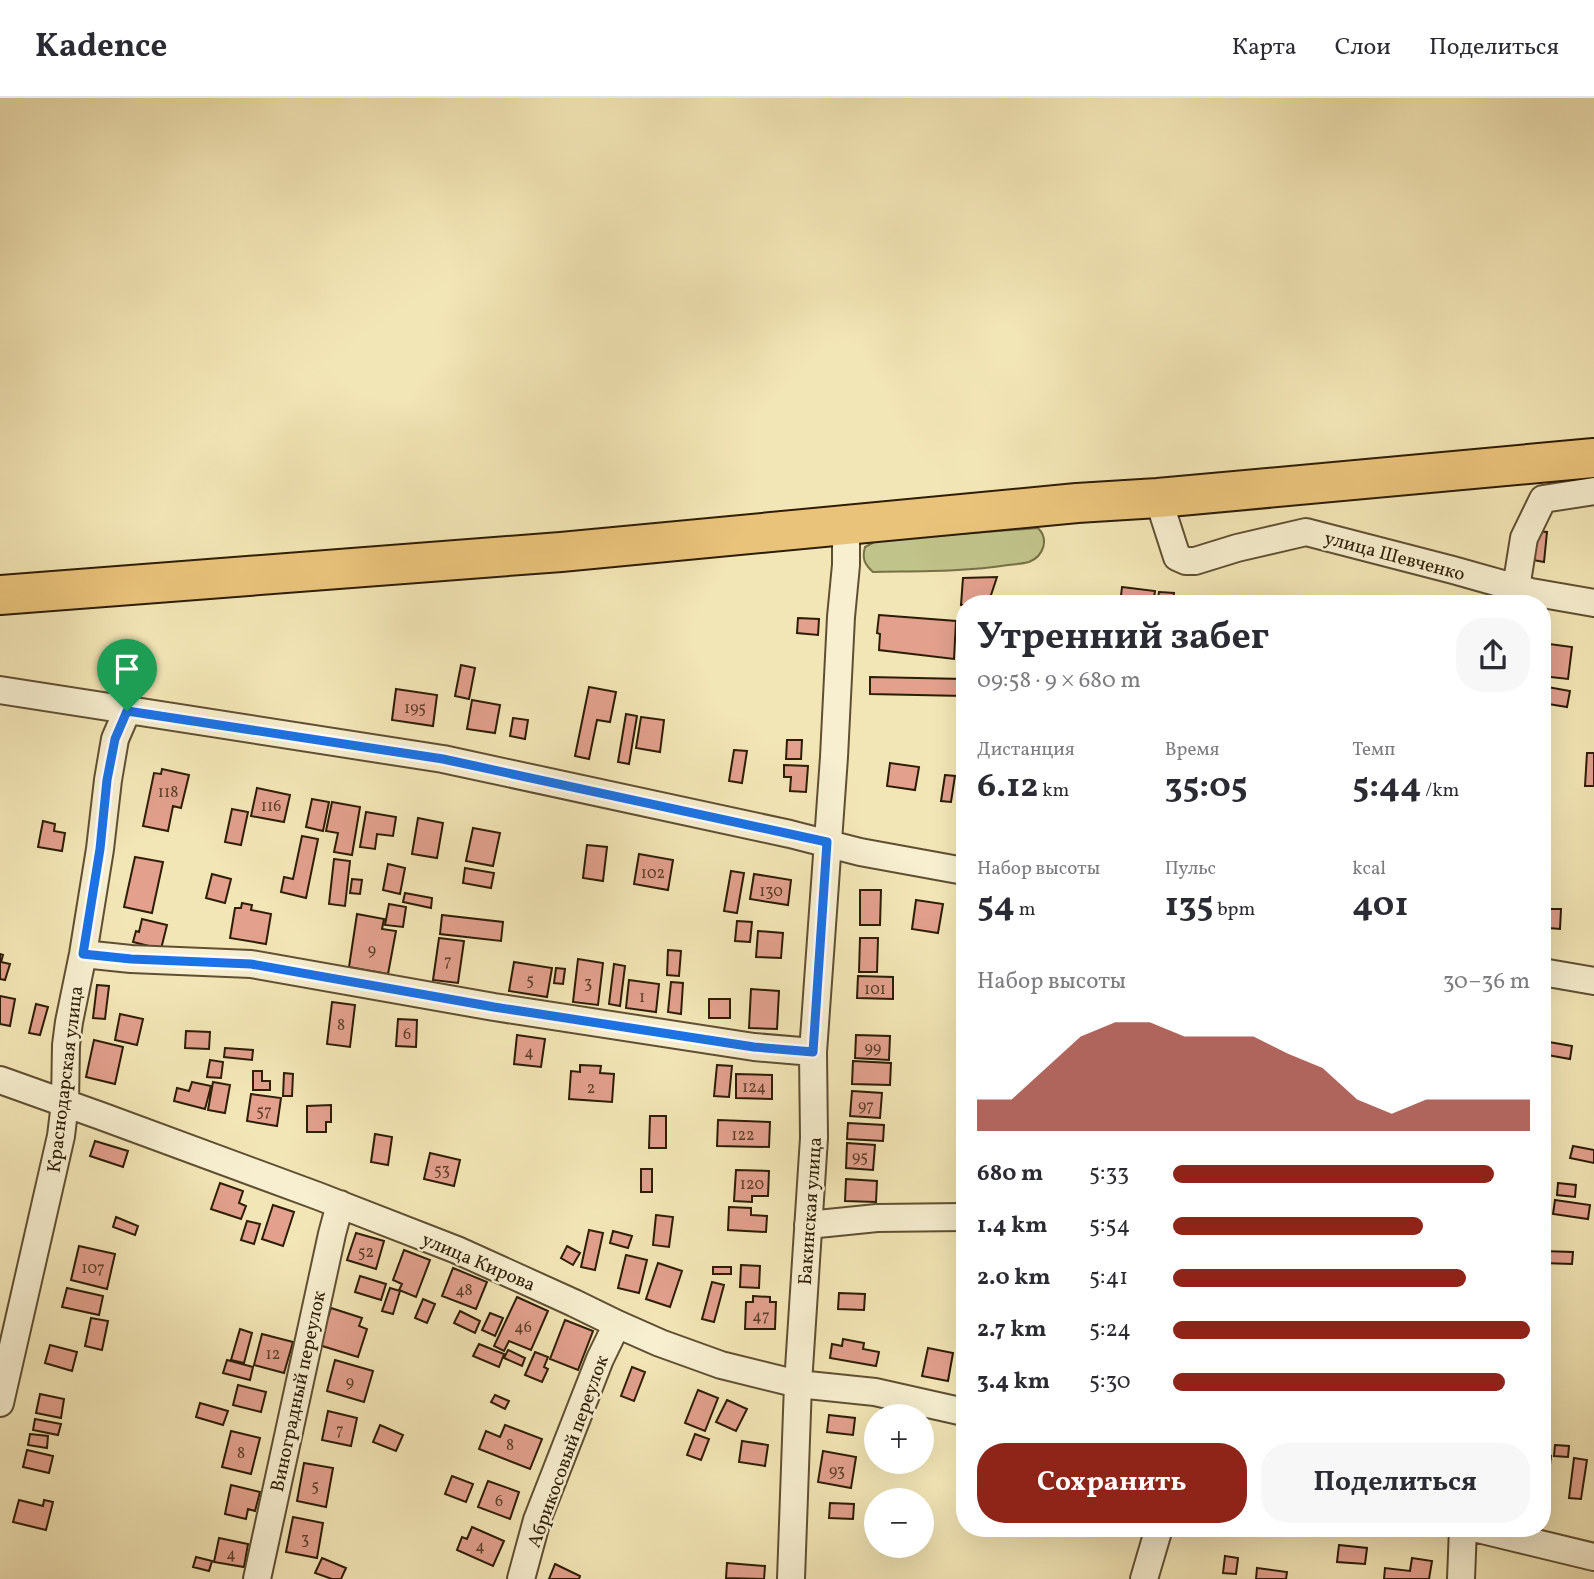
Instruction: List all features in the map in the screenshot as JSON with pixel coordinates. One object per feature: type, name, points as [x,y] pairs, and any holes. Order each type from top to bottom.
[{"type":"highway","points":[[0,595],[561,552],[1594,458]]},
{"type":"street","points":[[1514,595],[1524,538],[1543,499],[1594,491]]},
{"type":"street","name":"улица Шевченко","points":[[1157,498],[1177,557],[1186,561],[1195,561],[1306,532],[1511,595]]},
{"type":"street","name":"Бакинская улица","points":[[791,1579],[798,1384],[814,1138],[813,1052],[834,757],[846,525]]},
{"type":"street","name":"улица Шевченко","points":[[1518,595],[1531,592],[1548,595]]},
{"type":"street","name":"улица Шевченко","points":[[1551,595],[1594,603]]},
{"type":"street","points":[[0,691],[443,759],[827,842],[860,852],[956,870]]},
{"type":"street","name":"Краснодарская улица","points":[[0,1403],[61,1136],[65,1103],[66,1045],[100,849],[107,780],[115,739],[127,711]]},
{"type":"street","points":[[83,954],[131,959],[251,964],[521,1011],[754,1047],[813,1052]]},
{"type":"street","points":[[1551,974],[1594,981]]},
{"type":"street","name":"улица Кирова","points":[[0,1080],[340,1204],[457,1250],[660,1343],[721,1365],[798,1384],[875,1392],[956,1410]]},
{"type":"street","name":"Виноградный переулок","points":[[257,1579],[340,1204]]},
{"type":"street","points":[[808,1225],[877,1218],[956,1217]]},
{"type":"street","name":"Абрикосовый переулок","points":[[521,1579],[537,1520],[600,1359],[617,1324]]},
{"type":"street","points":[[1144,1579],[1156,1537]]},
{"type":"street","points":[[1461,1579],[1463,1537]]},
{"type":"street","points":[[1511,1537],[1594,1557]]},
{"type":"green space","points":[[1038,528],[1044,542],[1041,552],[1024,563],[957,570],[873,572],[864,558],[865,547],[878,540]]},
{"type":"building","points":[[1535,531],[1547,532],[1544,562],[1533,560]]},
{"type":"building","points":[[997,577],[991,595],[962,595],[963,578]]},
{"type":"building","points":[[1122,587],[1155,591],[1154,595],[1121,595]]},
{"type":"building","points":[[1159,592],[1174,593],[1174,595],[1158,595]]},
{"type":"building","points":[[879,615],[956,621],[954,659],[879,650]]},
{"type":"building","points":[[798,618],[819,619],[818,635],[797,633]]},
{"type":"building","points":[[1551,644],[1572,647],[1568,679],[1551,677]]},
{"type":"building","points":[[461,665],[475,668],[469,699],[455,696]]},
{"type":"building","points":[[870,677],[956,679],[956,696],[870,694]]},
{"type":"building","points":[[589,687],[616,692],[610,722],[597,720],[589,759],[575,756]]},
{"type":"building","points":[[1551,688],[1570,691],[1567,707],[1551,704]]},
{"type":"building","points":[[396,689],[437,695],[433,726],[392,720]]},
{"type":"building","points":[[472,700],[500,705],[495,733],[467,729]]},
{"type":"building","points":[[626,714],[637,716],[629,764],[618,762]]},
{"type":"building","points":[[641,717],[664,720],[660,752],[636,748]]},
{"type":"building","points":[[513,718],[528,720],[525,739],[510,736]]},
{"type":"building","points":[[787,740],[802,740],[801,759],[786,759]]},
{"type":"building","points":[[734,750],[747,751],[742,783],[729,781]]},
{"type":"building","points":[[1587,753],[1594,753],[1594,786],[1585,786]]},
{"type":"building","points":[[890,763],[919,767],[915,790],[887,786]]},
{"type":"building","points":[[784,765],[808,766],[806,792],[790,791],[791,777],[784,777]]},
{"type":"building","points":[[162,769],[189,775],[181,808],[173,806],[168,831],[143,826],[154,773],[161,774]]},
{"type":"building","points":[[945,775],[955,776],[951,802],[941,801]]},
{"type":"building","points":[[257,788],[290,795],[284,822],[251,816]]},
{"type":"building","points":[[312,799],[329,802],[323,831],[306,827]]},
{"type":"building","points":[[332,802],[360,807],[352,855],[334,852],[338,833],[326,831]]},
{"type":"building","points":[[232,809],[248,812],[241,845],[225,842]]},
{"type":"building","points":[[366,812],[396,817],[393,836],[377,834],[375,849],[360,847]]},
{"type":"building","points":[[418,818],[443,823],[437,858],[412,854]]},
{"type":"building","points":[[43,821],[55,824],[54,831],[65,833],[62,851],[38,847]]},
{"type":"building","points":[[473,828],[500,833],[493,866],[466,861]]},
{"type":"building","points":[[302,836],[318,839],[306,898],[281,892],[284,877],[293,879]]},
{"type":"building","points":[[587,845],[607,847],[603,881],[583,878]]},
{"type":"building","points":[[639,854],[673,860],[668,890],[634,884]]},
{"type":"building","points":[[135,857],[163,862],[152,913],[124,907]]},
{"type":"building","points":[[334,859],[350,861],[345,906],[329,904]]},
{"type":"building","points":[[388,864],[405,868],[400,894],[383,890]]},
{"type":"building","points":[[465,868],[494,873],[491,888],[463,883]]},
{"type":"building","points":[[731,871],[744,873],[737,913],[724,911]]},
{"type":"building","points":[[212,874],[231,879],[225,903],[206,898]]},
{"type":"building","points":[[754,874],[791,880],[788,905],[750,899]]},
{"type":"building","points":[[352,879],[362,880],[360,894],[350,893]]},
{"type":"building","points":[[860,890],[881,890],[880,925],[860,925]]},
{"type":"building","points":[[405,893],[432,898],[431,908],[403,902]]},
{"type":"building","points":[[916,900],[943,904],[938,933],[912,929]]},
{"type":"building","points":[[242,903],[252,905],[251,910],[271,914],[266,944],[230,938],[235,908],[241,908]]},
{"type":"building","points":[[389,904],[406,907],[403,927],[385,925]]},
{"type":"building","points":[[1551,909],[1561,909],[1560,929],[1551,928]]},
{"type":"building","points":[[357,914],[384,919],[382,929],[396,931],[388,974],[349,967]]},
{"type":"building","points":[[442,915],[503,922],[501,941],[440,934]]},
{"type":"building","points":[[142,919],[167,925],[161,949],[133,942]]},
{"type":"building","points":[[737,921],[752,922],[750,942],[735,941]]},
{"type":"building","points":[[758,931],[783,933],[781,958],[756,957]]},
{"type":"building","points":[[439,938],[464,941],[458,983],[433,980]]},
{"type":"building","points":[[860,938],[878,938],[877,972],[859,972]]},
{"type":"building","points":[[668,950],[681,951],[679,976],[667,975]]},
{"type":"building","points":[[0,954],[3,955],[1,962],[10,964],[5,980],[0,979]]},
{"type":"building","points":[[578,959],[603,963],[598,1005],[573,1002]]},
{"type":"building","points":[[514,962],[552,968],[547,997],[509,991]]},
{"type":"building","points":[[614,964],[625,966],[620,1006],[609,1004]]},
{"type":"building","points":[[556,968],[565,969],[563,984],[554,983]]},
{"type":"building","points":[[858,976],[893,977],[893,999],[857,998]]},
{"type":"building","points":[[629,980],[659,984],[656,1012],[626,1008]]},
{"type":"building","points":[[671,982],[683,983],[681,1014],[668,1012]]},
{"type":"building","points":[[97,985],[109,986],[105,1019],[93,1018]]},
{"type":"building","points":[[751,989],[779,991],[777,1029],[749,1028]]},
{"type":"building","points":[[0,996],[15,999],[10,1026],[0,1024]]},
{"type":"building","points":[[709,999],[730,999],[730,1018],[709,1018]]},
{"type":"building","points":[[332,1002],[355,1005],[350,1047],[327,1044]]},
{"type":"building","points":[[36,1004],[48,1007],[40,1035],[29,1033]]},
{"type":"building","points":[[120,1014],[143,1019],[137,1045],[115,1040]]},
{"type":"building","points":[[398,1019],[417,1020],[416,1047],[396,1046]]},
{"type":"building","points":[[186,1031],[210,1032],[209,1049],[185,1048]]},
{"type":"building","points":[[517,1035],[545,1039],[541,1067],[514,1064]]},
{"type":"building","points":[[856,1035],[890,1036],[889,1060],[855,1058]]},
{"type":"building","points":[[94,1040],[123,1047],[115,1084],[86,1077]]},
{"type":"building","points":[[1551,1042],[1572,1046],[1570,1059],[1551,1056]]},
{"type":"building","points":[[225,1048],[253,1050],[252,1060],[224,1057]]},
{"type":"building","points":[[210,1060],[223,1062],[221,1078],[207,1077]]},
{"type":"building","points":[[853,1061],[891,1063],[890,1085],[852,1084]]},
{"type":"building","points":[[580,1065],[601,1066],[600,1073],[614,1074],[612,1102],[569,1099],[571,1071],[580,1072]]},
{"type":"building","points":[[717,1065],[732,1066],[729,1097],[714,1096]]},
{"type":"building","points":[[253,1071],[262,1071],[262,1081],[270,1081],[270,1090],[253,1090]]},
{"type":"building","points":[[284,1073],[293,1074],[292,1096],[283,1096]]},
{"type":"building","points":[[736,1074],[772,1075],[772,1099],[736,1098]]},
{"type":"building","points":[[192,1082],[211,1086],[205,1109],[174,1101],[177,1088],[189,1091]]},
{"type":"building","points":[[213,1082],[230,1085],[225,1113],[208,1110]]},
{"type":"building","points":[[852,1091],[882,1093],[880,1118],[850,1116]]},
{"type":"building","points":[[251,1094],[281,1098],[277,1126],[247,1121]]},
{"type":"building","points":[[331,1105],[331,1122],[326,1122],[326,1132],[307,1132],[307,1106]]},
{"type":"building","points":[[650,1116],[666,1116],[666,1148],[649,1148]]},
{"type":"building","points":[[718,1120],[770,1122],[769,1147],[717,1146]]},
{"type":"building","points":[[848,1123],[884,1125],[883,1141],[847,1139]]},
{"type":"building","points":[[375,1134],[392,1137],[388,1165],[371,1162]]},
{"type":"building","points":[[95,1141],[128,1151],[123,1167],[90,1156]]},
{"type":"building","points":[[847,1143],[875,1145],[873,1170],[846,1168]]},
{"type":"building","points":[[1573,1146],[1594,1150],[1594,1163],[1570,1158]]},
{"type":"building","points":[[430,1153],[460,1160],[454,1186],[424,1179]]},
{"type":"building","points":[[641,1169],[652,1169],[652,1192],[641,1192]]},
{"type":"building","points":[[736,1170],[769,1171],[768,1196],[752,1196],[752,1202],[734,1201]]},
{"type":"building","points":[[846,1179],[877,1181],[876,1202],[845,1201]]},
{"type":"building","points":[[220,1183],[243,1191],[239,1203],[246,1206],[241,1219],[211,1209]]},
{"type":"building","points":[[1558,1183],[1576,1185],[1575,1197],[1557,1195]]},
{"type":"building","points":[[1555,1200],[1590,1205],[1588,1219],[1553,1214]]},
{"type":"building","points":[[273,1205],[294,1212],[283,1246],[262,1239]]},
{"type":"building","points":[[729,1207],[751,1208],[751,1215],[767,1216],[766,1232],[728,1230]]},
{"type":"building","points":[[656,1215],[673,1217],[669,1247],[653,1245]]},
{"type":"building","points":[[116,1217],[138,1226],[135,1235],[113,1227]]},
{"type":"building","points":[[247,1221],[260,1224],[254,1244],[241,1240]]},
{"type":"building","points":[[589,1230],[603,1233],[595,1270],[581,1267]]},
{"type":"building","points":[[613,1231],[632,1236],[628,1248],[610,1243]]},
{"type":"building","points":[[356,1233],[384,1241],[376,1269],[347,1260]]},
{"type":"building","points":[[79,1246],[115,1254],[107,1289],[71,1280]]},
{"type":"building","points":[[567,1246],[580,1253],[573,1265],[561,1258]]},
{"type":"building","points":[[404,1250],[430,1260],[416,1297],[399,1290],[402,1284],[393,1280]]},
{"type":"building","points":[[1551,1251],[1573,1252],[1572,1264],[1551,1263]]},
{"type":"building","points":[[626,1255],[647,1260],[639,1293],[618,1288]]},
{"type":"building","points":[[658,1263],[682,1271],[670,1307],[646,1299]]},
{"type":"building","points":[[741,1265],[760,1266],[759,1288],[740,1287]]},
{"type":"building","points":[[713,1267],[731,1267],[731,1274],[713,1274]]},
{"type":"building","points":[[453,1268],[487,1282],[476,1309],[442,1296]]},
{"type":"building","points":[[360,1276],[386,1284],[381,1300],[355,1292]]},
{"type":"building","points":[[712,1282],[724,1285],[714,1322],[702,1319]]},
{"type":"building","points":[[67,1288],[103,1296],[99,1315],[62,1307]]},
{"type":"building","points":[[390,1288],[400,1291],[393,1314],[382,1311]]},
{"type":"building","points":[[839,1293],[865,1294],[864,1310],[838,1309]]},
{"type":"building","points":[[753,1296],[770,1297],[770,1302],[776,1302],[775,1329],[745,1329],[746,1302],[753,1302]]},
{"type":"building","points":[[517,1297],[548,1311],[531,1350],[509,1341],[504,1351],[494,1346]]},
{"type":"building","points":[[423,1299],[435,1304],[427,1323],[415,1318]]},
{"type":"building","points":[[331,1308],[362,1318],[359,1326],[367,1329],[358,1357],[319,1345]]},
{"type":"building","points":[[460,1311],[480,1321],[475,1333],[454,1323]]},
{"type":"building","points":[[490,1313],[503,1318],[495,1336],[482,1330]]},
{"type":"building","points":[[91,1318],[108,1321],[102,1350],[85,1346]]},
{"type":"building","points":[[565,1320],[593,1331],[578,1370],[550,1359]]},
{"type":"building","points":[[240,1329],[252,1333],[244,1363],[231,1360]]},
{"type":"building","points":[[262,1334],[293,1342],[284,1373],[254,1365]]},
{"type":"building","points":[[843,1339],[864,1343],[863,1349],[879,1352],[876,1366],[830,1358],[832,1344],[842,1346]]},
{"type":"building","points":[[479,1344],[504,1354],[499,1367],[473,1356]]},
{"type":"building","points":[[50,1345],[77,1352],[72,1371],[45,1363]]},
{"type":"building","points":[[928,1348],[953,1353],[948,1381],[922,1376]]},
{"type":"building","points":[[508,1350],[525,1358],[522,1366],[504,1358]]},
{"type":"building","points":[[535,1352],[548,1357],[544,1367],[548,1369],[542,1382],[525,1375]]},
{"type":"building","points":[[227,1360],[253,1367],[250,1380],[223,1373]]},
{"type":"building","points":[[335,1360],[373,1371],[364,1402],[327,1391]]},
{"type":"building","points":[[632,1367],[645,1372],[634,1401],[621,1396]]},
{"type":"building","points":[[238,1385],[266,1392],[261,1412],[233,1405]]},
{"type":"building","points":[[698,1390],[718,1398],[705,1431],[685,1423]]},
{"type":"building","points":[[40,1394],[64,1399],[61,1418],[36,1413]]},
{"type":"building","points":[[495,1395],[509,1401],[505,1409],[491,1402]]},
{"type":"building","points":[[727,1400],[747,1409],[736,1431],[716,1422]]},
{"type":"building","points":[[200,1403],[228,1411],[223,1425],[196,1417]]},
{"type":"building","points":[[328,1411],[357,1418],[351,1446],[322,1440]]},
{"type":"building","points":[[829,1415],[855,1418],[853,1435],[827,1432]]},
{"type":"building","points":[[35,1419],[61,1424],[58,1435],[33,1430]]},
{"type":"building","points":[[380,1425],[403,1435],[396,1451],[373,1442]]},
{"type":"building","points":[[505,1425],[542,1439],[530,1469],[479,1449],[486,1431],[500,1437]]},
{"type":"building","points":[[231,1431],[260,1438],[251,1474],[222,1467]]},
{"type":"building","points":[[30,1434],[48,1436],[47,1448],[28,1445]]},
{"type":"building","points":[[695,1434],[709,1439],[701,1460],[687,1455]]},
{"type":"building","points":[[742,1441],[768,1445],[765,1466],[739,1462]]},
{"type":"building","points":[[1555,1445],[1569,1446],[1568,1457],[1554,1456]]},
{"type":"building","points":[[27,1450],[53,1456],[49,1473],[23,1467]]},
{"type":"building","points":[[823,1451],[856,1457],[851,1488],[818,1482]]},
{"type":"building","points":[[1574,1458],[1587,1460],[1581,1499],[1569,1498]]},
{"type":"building","points":[[304,1463],[333,1468],[326,1507],[297,1501]]},
{"type":"building","points":[[452,1476],[473,1484],[466,1502],[445,1494]]},
{"type":"building","points":[[488,1481],[519,1492],[510,1519],[478,1507]]},
{"type":"building","points":[[231,1485],[260,1492],[255,1511],[248,1509],[246,1519],[225,1514]]},
{"type":"building","points":[[19,1500],[43,1506],[44,1500],[53,1502],[46,1530],[13,1522]]},
{"type":"building","points":[[830,1503],[854,1504],[853,1519],[829,1518]]},
{"type":"building","points":[[293,1517],[323,1523],[317,1558],[286,1552]]},
{"type":"building","points":[[472,1527],[504,1541],[493,1566],[457,1550],[462,1537],[467,1539]]},
{"type":"building","points":[[219,1538],[248,1544],[244,1567],[214,1562]]},
{"type":"building","points":[[1339,1545],[1367,1548],[1365,1564],[1337,1562]]},
{"type":"building","points":[[1225,1556],[1238,1558],[1236,1574],[1223,1573]]},
{"type":"building","points":[[196,1557],[212,1561],[209,1571],[193,1567]]},
{"type":"building","points":[[322,1558],[346,1568],[341,1579],[315,1573]]},
{"type":"building","points":[[1412,1558],[1432,1561],[1429,1579],[1384,1579],[1385,1568],[1410,1571]]},
{"type":"building","points":[[727,1563],[765,1566],[764,1579],[726,1578]]},
{"type":"building","points":[[555,1564],[580,1576],[579,1579],[549,1579]]},
{"type":"building","points":[[1257,1568],[1287,1572],[1286,1579],[1256,1579]]},
{"type":"route","points":[[127,711],[443,759],[827,842],[813,1052],[754,1047],[494,1007],[251,964],[108,958],[83,954],[100,849],[107,780],[115,739],[127,711]]}]
